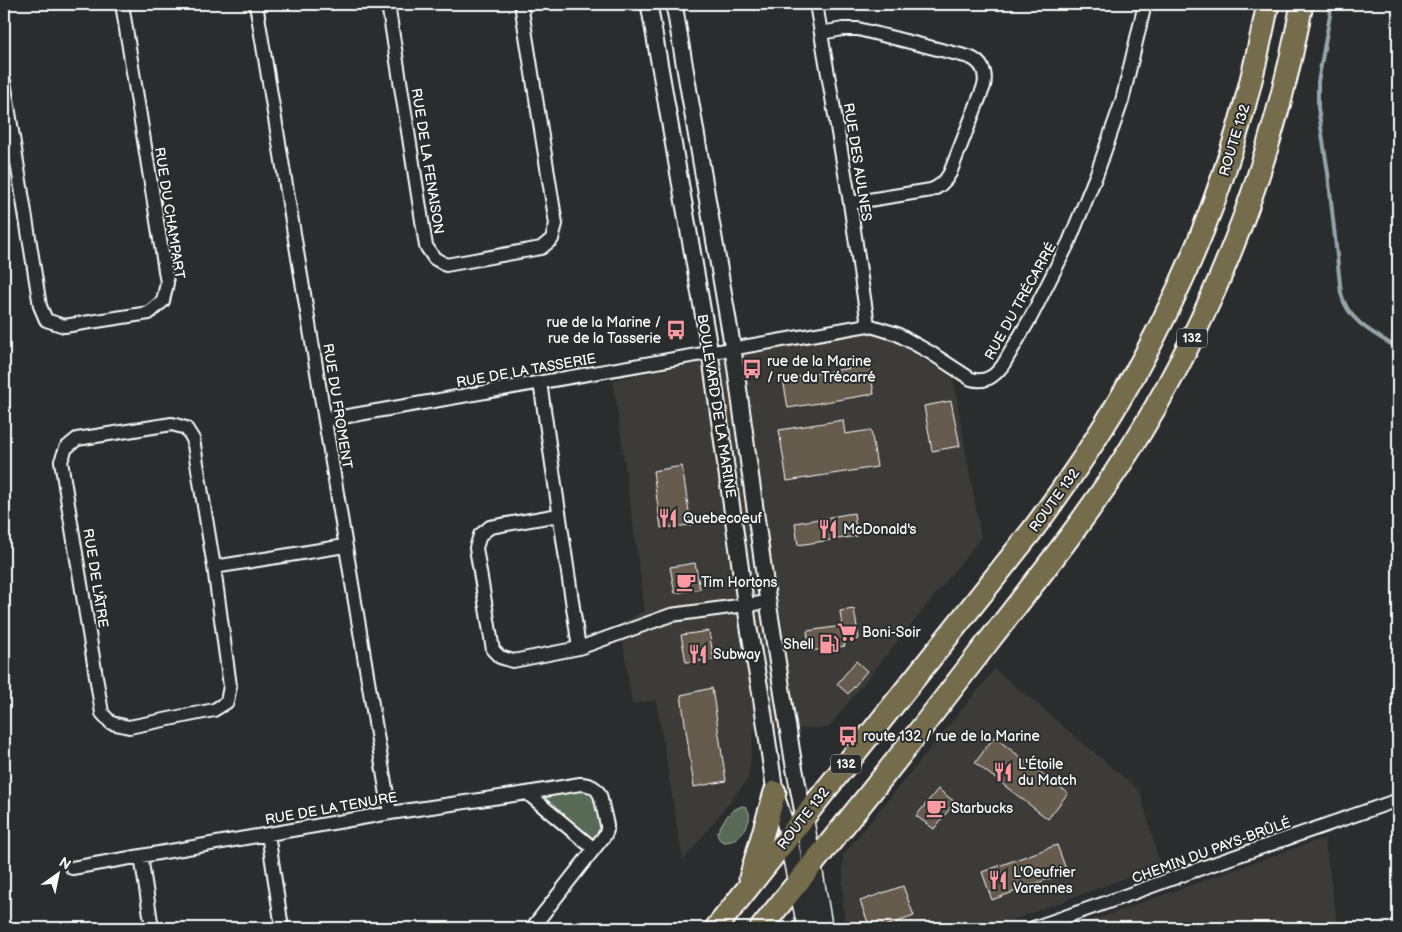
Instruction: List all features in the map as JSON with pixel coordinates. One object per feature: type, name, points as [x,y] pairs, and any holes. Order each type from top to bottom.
[{"type":"highway","name":"ROUTE 132","points":[[716,928],[1053,502],[1098,437],[1156,336],[1187,269],[1222,181],[1251,79],[1268,4]]},
{"type":"highway","name":"132","points":[[761,928],[1065,543],[1126,456],[1152,413],[1200,322],[1242,224],[1279,106],[1302,4]]},
{"type":"highway","points":[[748,887],[775,792]]},
{"type":"main road","points":[[804,818],[823,928]]},
{"type":"main road","points":[[788,838],[807,928]]},
{"type":"street","name":"RUE DU CHAMPART","points":[[4,81],[40,306],[46,320],[64,326],[150,313],[163,301],[167,283],[122,4]]},
{"type":"street","name":"RUE DU FROMENT","points":[[256,4],[390,813]]},
{"type":"street","name":"RUE DE LA FENAISON","points":[[388,4],[426,246],[434,258],[446,265],[541,248],[552,239],[556,224],[521,4]]},
{"type":"street","name":"BOULEVARD DE LA MARINE","points":[[649,4],[710,353],[775,792],[788,838]]},
{"type":"street","name":"BOULEVARD DE LA MARINE","points":[[674,4],[733,349],[768,602],[804,818]]},
{"type":"street","name":"RUE DES AULNES","points":[[816,4],[850,203],[868,325]]},
{"type":"street","name":"RUE DU TRÉCARRÉ","points":[[733,349],[868,325],[897,334],[970,378],[988,379],[998,372],[1032,315],[1070,242],[1097,173],[1122,100],[1145,4]]},
{"type":"street","points":[[821,33],[853,29],[872,32],[969,57],[980,64],[985,74],[984,86],[950,174],[942,184],[931,190],[850,203]]},
{"type":"street","name":"RUE DE LA TASSERIE","points":[[325,420],[733,349]]},
{"type":"street","points":[[540,382],[579,648]]},
{"type":"street","name":"RUE DE L'ÂTRE","points":[[172,424],[186,428],[193,439],[214,567],[230,686],[227,702],[214,710],[129,727],[111,723],[102,714],[61,461],[66,448],[77,440],[172,424]]},
{"type":"street","points":[[559,515],[490,527],[480,535],[476,548],[493,650],[500,657],[512,660],[579,648],[671,615],[768,602]]},
{"type":"street","points":[[214,567],[346,546]]},
{"type":"street","name":"RUE DE LA TENURE","points":[[72,868],[390,813],[586,784],[595,788],[600,795],[607,825],[605,835],[532,928]]},
{"type":"street","points":[[527,793],[594,849]]},
{"type":"street","name":"CHEMIN DU PAYS-BRÛLÉ","points":[[1033,928],[1398,800]]},
{"type":"street","points":[[268,834],[282,928]]},
{"type":"street","points":[[141,856],[152,928]]},
{"type":"shaded area","points":[[864,330],[890,339],[953,378],[981,538],[828,728],[754,729],[748,779],[683,861],[656,700],[632,704],[620,624],[645,610],[613,380]]},
{"type":"shaded area","points":[[995,669],[1140,791],[1160,865],[991,928],[845,928],[843,855]]},
{"type":"shaded area","points":[[1324,838],[1338,928],[1071,928],[1127,908]]},
{"type":"green space","points":[[590,785],[607,825],[594,849],[527,793]]},
{"type":"green space","points":[[742,806],[746,807],[749,814],[744,830],[732,841],[725,842],[720,840],[717,833],[724,820],[733,810]]},
{"type":"building","points":[[869,365],[874,394],[788,408],[783,379]]},
{"type":"building","points":[[951,401],[960,446],[932,451],[924,406]]},
{"type":"building","points":[[843,420],[845,434],[871,430],[877,467],[787,481],[779,430]]},
{"type":"building","points":[[682,466],[691,525],[661,528],[653,471]]},
{"type":"building","points":[[854,513],[857,536],[798,545],[795,523]]},
{"type":"building","points":[[695,563],[700,589],[675,593],[670,567]]},
{"type":"building","points":[[854,609],[859,639],[844,641],[845,646],[810,651],[807,631],[842,626],[840,611]]},
{"type":"building","points":[[709,631],[714,660],[686,662],[681,635]]},
{"type":"building","points":[[856,661],[867,671],[848,694],[837,684]]},
{"type":"building","points":[[712,688],[726,781],[694,787],[681,695]]},
{"type":"building","points":[[994,737],[1068,793],[1048,819],[975,763]]},
{"type":"building","points":[[938,789],[955,802],[934,829],[916,816]]},
{"type":"building","points":[[1057,845],[1067,872],[992,900],[982,872]]},
{"type":"building","points":[[903,886],[914,916],[880,928],[870,928],[860,901]]},
{"type":"waterway","points":[[1332,4],[1318,82],[1318,108],[1328,173],[1341,293],[1349,312],[1356,319],[1372,332],[1398,348]]},
{"type":"place","name":"rue de la Marine / rue de la Tasserie","points":[[676,330]]},
{"type":"place","name":"rue de la Marine / rue du Trécarré","points":[[752,369]]},
{"type":"place","name":"Quebecoeuf","points":[[668,518]]},
{"type":"place","name":"McDonald's","points":[[828,529]]},
{"type":"place","name":"Tim Hortons","points":[[686,582]]},
{"type":"place","name":"Boni-Soir","points":[[847,632]]},
{"type":"place","name":"Shell","points":[[829,644]]},
{"type":"place","name":"Subway","points":[[698,654]]},
{"type":"place","name":"route 132 / rue de la Marine","points":[[848,736]]},
{"type":"place","name":"L'Étoile du Match","points":[[1003,772]]},
{"type":"place","name":"Starbucks","points":[[936,808]]},
{"type":"place","name":"L'Oeufrier Varennes","points":[[998,880]]}]
